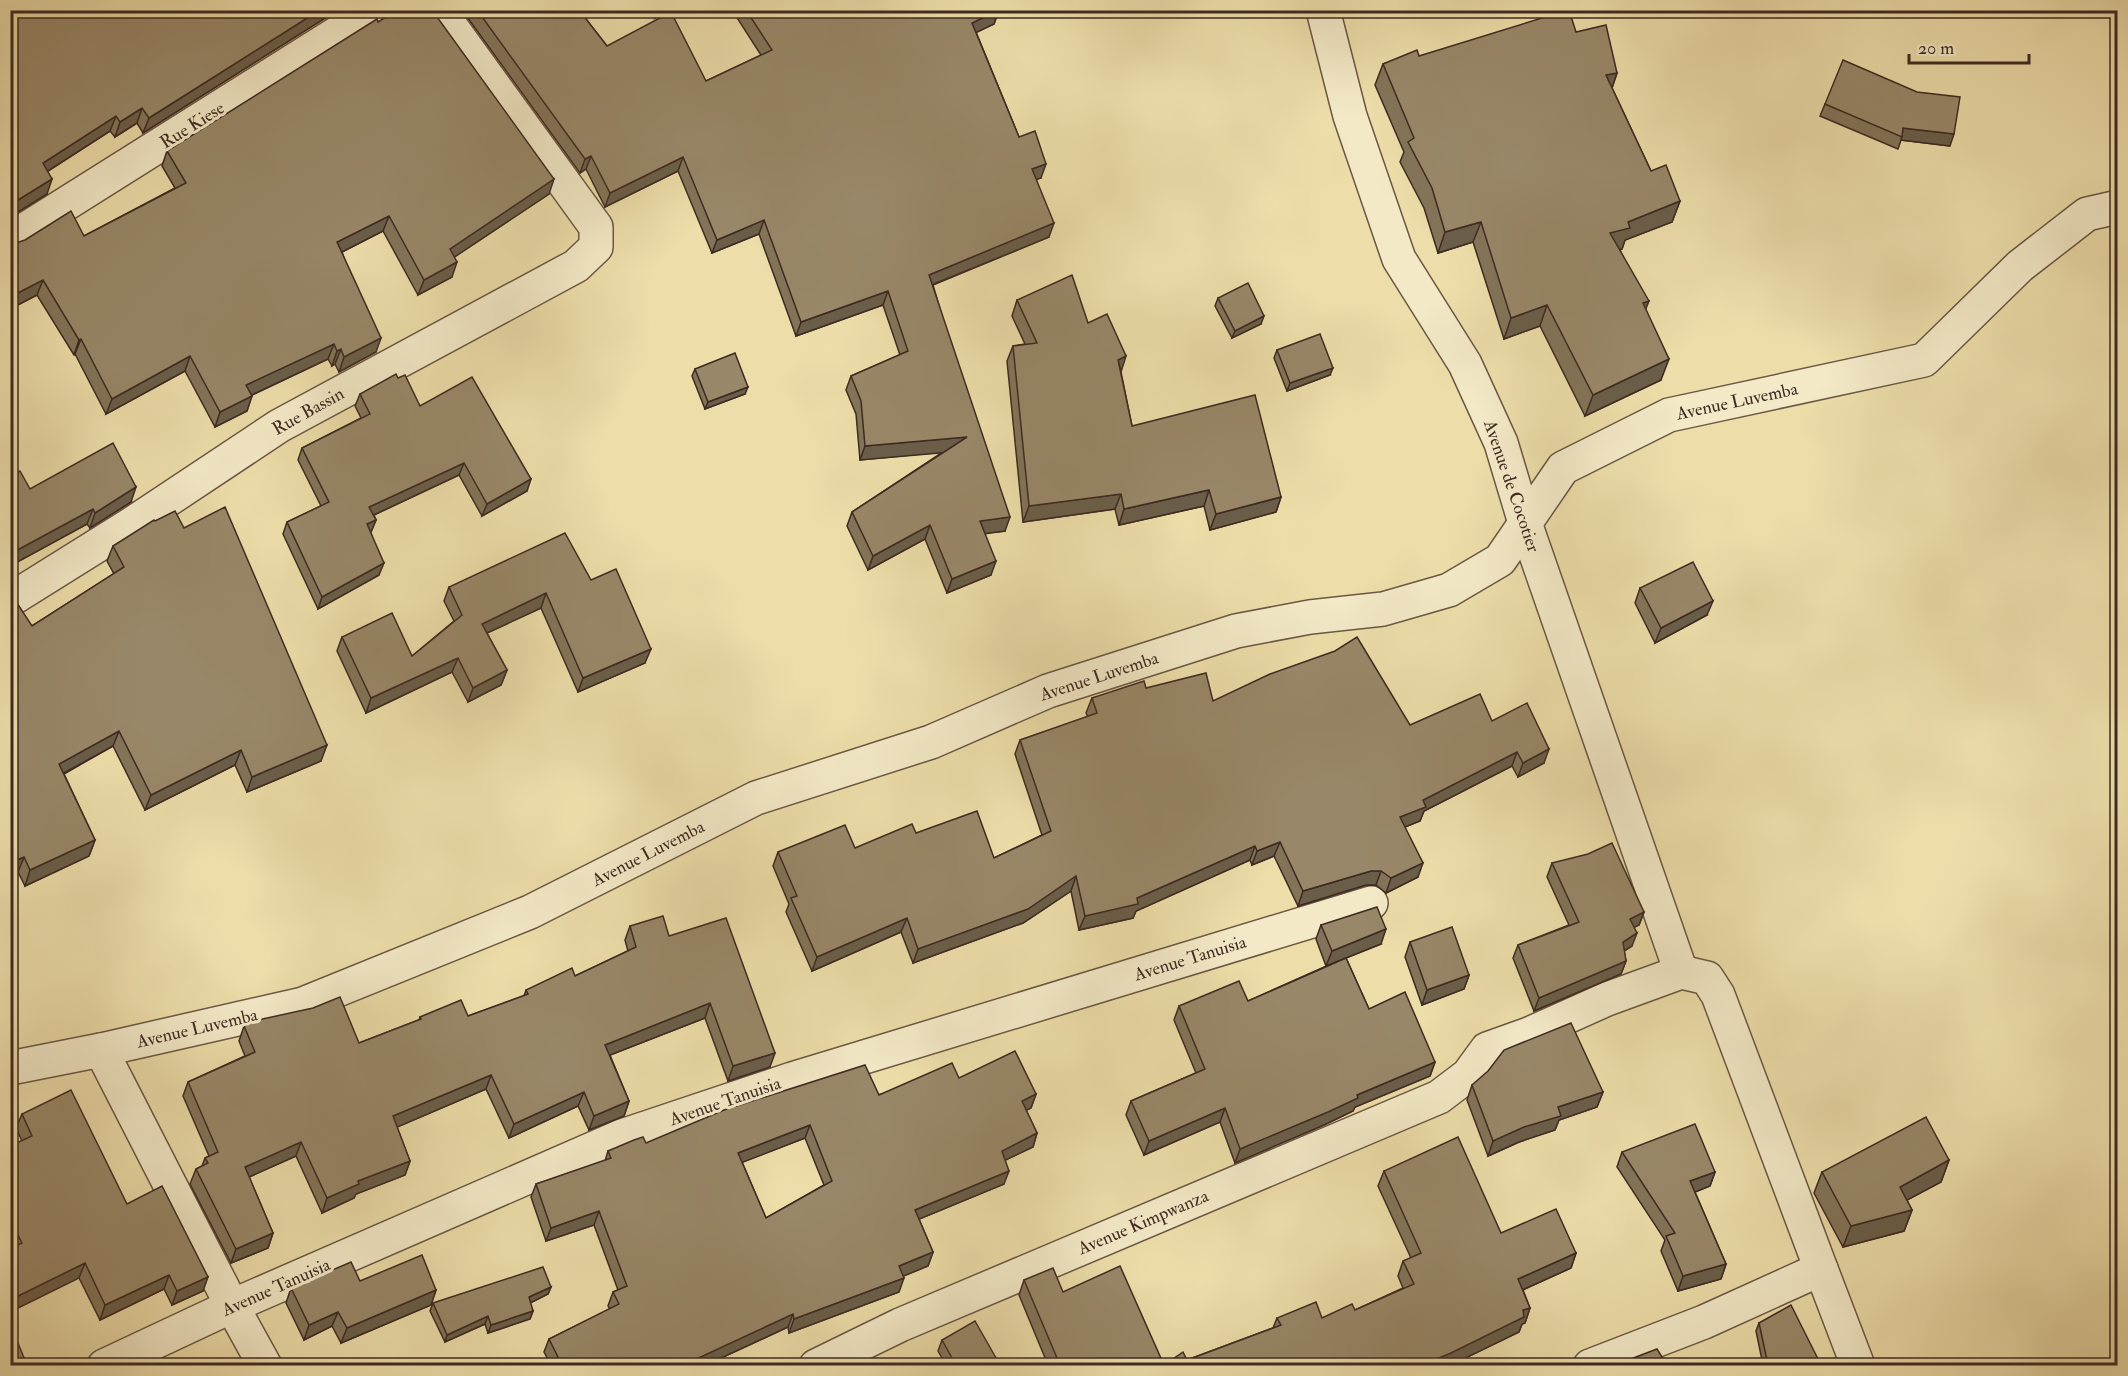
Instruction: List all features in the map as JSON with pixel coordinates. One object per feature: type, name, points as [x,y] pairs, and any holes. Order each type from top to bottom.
[{"type":"street","name":"Rue Kiese","points":[[10,239],[374,10]]},
{"type":"street","name":"Rue Bassin","points":[[10,600],[130,525],[279,426],[576,266],[596,248],[596,227],[439,10]]},
{"type":"street","name":"Avenue de Cocotier","points":[[1323,10],[1350,116],[1399,259],[1465,364],[1501,443],[1525,524],[1681,972]]},
{"type":"street","name":"Avenue Luvemba","points":[[10,1068],[101,1050],[303,1004],[530,912],[756,798],[932,742],[1048,691],[1236,631],[1310,617],[1383,609],[1449,590],[1500,560],[1563,468],[1669,415],[1924,360],[2020,266],[2087,214],[2118,207]]},
{"type":"street","name":"Avenue Tanuisia","points":[[104,1365],[232,1306],[622,1136],[792,1079],[1371,903]]},
{"type":"street","name":"Avenue Kimpwanza","points":[[816,1365],[900,1325],[1439,1097],[1468,1075],[1487,1049],[1529,1034],[1607,999],[1681,972]]},
{"type":"street","points":[[1681,972],[1707,978],[1718,995],[1858,1365]]},
{"type":"street","points":[[101,1050],[232,1306],[265,1365]]},
{"type":"street","points":[[1590,1365],[1704,1322],[1821,1269]]},
{"type":"building","points":[[10,10],[107,10],[108,12],[111,10],[320,10],[149,118],[142,108],[120,122],[116,116],[43,163],[52,179],[10,205]]},
{"type":"building","points":[[397,10],[432,10],[554,179],[450,249],[457,262],[424,280],[389,216],[337,242],[381,338],[344,357],[341,349],[337,351],[334,344],[246,385],[252,396],[220,412],[190,356],[112,399],[81,339],[79,340],[43,280],[10,297],[10,241],[16,243],[25,240],[71,211],[84,236],[186,183],[167,151],[377,19],[378,22]]},
{"type":"building","points":[[477,10],[579,10],[607,46],[671,12],[706,81],[772,50],[746,10],[999,10],[972,23],[1019,137],[1035,131],[1046,164],[1032,169],[1054,223],[929,275],[1010,517],[980,521],[996,561],[952,579],[930,525],[873,556],[852,512],[967,437],[865,446],[861,401],[851,376],[908,351],[888,291],[801,322],[764,220],[717,240],[683,157],[610,193],[591,156],[585,159]]},
{"type":"building","points":[[1569,10],[1576,32],[1606,25],[1617,73],[1606,75],[1651,171],[1666,165],[1680,201],[1628,222],[1630,228],[1610,233],[1649,301],[1643,303],[1669,359],[1593,395],[1547,305],[1511,318],[1481,222],[1445,232],[1432,188],[1408,142],[1414,138],[1383,64],[1417,50],[1419,56]]},
{"type":"building","points":[[1843,60],[1917,92],[1960,97],[1954,134],[1903,128],[1902,137],[1825,104]]},
{"type":"building","points":[[1072,275],[1088,323],[1107,314],[1126,356],[1118,360],[1132,426],[1255,395],[1281,497],[1216,514],[1209,490],[1124,509],[1121,494],[1029,506],[1013,346],[1037,343],[1017,300]]},
{"type":"building","points":[[1248,283],[1264,316],[1235,331],[1218,298]]},
{"type":"building","points":[[1320,334],[1333,368],[1290,383],[1277,350]]},
{"type":"building","points":[[735,353],[748,387],[708,402],[695,369]]},
{"type":"building","points":[[396,374],[398,378],[405,375],[420,406],[472,377],[531,479],[487,504],[464,463],[369,507],[376,520],[367,524],[384,563],[322,597],[287,522],[329,502],[302,448],[370,414],[360,394]]},
{"type":"building","points":[[113,443],[136,487],[95,513],[93,509],[10,554],[10,467],[15,474],[20,471],[30,489]]},
{"type":"building","points":[[225,507],[327,745],[252,777],[241,750],[151,795],[119,731],[59,764],[95,840],[30,870],[24,857],[10,863],[10,602],[17,603],[32,626],[124,567],[113,546],[154,520],[175,511],[184,528]]},
{"type":"building","points":[[565,533],[591,580],[616,569],[651,649],[583,678],[546,593],[482,624],[507,670],[473,688],[458,658],[371,698],[342,637],[392,613],[412,656],[462,615],[449,587]]},
{"type":"building","points":[[1693,562],[1713,601],[1661,628],[1640,588]]},
{"type":"building","points":[[1357,637],[1410,725],[1480,694],[1492,721],[1527,703],[1549,749],[1523,763],[1517,752],[1423,800],[1426,807],[1400,817],[1423,863],[1391,878],[1381,871],[1371,871],[1303,891],[1280,842],[1257,851],[1255,846],[1137,898],[1138,904],[1085,916],[1076,876],[1028,909],[918,949],[907,918],[817,957],[791,898],[797,896],[778,852],[845,825],[855,848],[912,824],[916,833],[977,811],[994,858],[1051,831],[1020,740],[1097,713],[1092,698],[1144,681],[1146,688],[1206,673],[1213,701],[1270,674],[1335,651]]},
{"type":"building","points":[[1612,843],[1644,912],[1630,919],[1637,933],[1623,942],[1626,961],[1539,998],[1518,945],[1579,922],[1552,863],[1588,854]]},
{"type":"building","points":[[1377,907],[1386,929],[1332,951],[1321,925]]},
{"type":"building","points":[[663,916],[669,936],[726,918],[775,1053],[733,1066],[710,1003],[605,1045],[629,1101],[594,1116],[584,1092],[514,1124],[491,1075],[393,1116],[410,1161],[358,1181],[359,1184],[327,1198],[301,1142],[245,1167],[273,1233],[236,1249],[196,1169],[208,1163],[205,1158],[218,1152],[188,1082],[255,1052],[244,1026],[258,1020],[313,1008],[340,997],[359,1043],[421,1019],[420,1017],[461,1000],[468,1016],[528,994],[526,990],[572,968],[575,976],[636,947],[630,926]]},
{"type":"building","points":[[1452,927],[1469,975],[1427,990],[1410,942]]},
{"type":"building","points":[[1346,958],[1369,1009],[1405,992],[1435,1062],[1357,1095],[1358,1098],[1328,1112],[1240,1149],[1225,1108],[1149,1141],[1131,1101],[1205,1069],[1179,1006],[1239,981],[1248,1001]]},
{"type":"building","points":[[1571,1023],[1603,1092],[1558,1107],[1561,1116],[1524,1127],[1493,1141],[1472,1085],[1488,1071],[1504,1050]]},
{"type":"building","points":[[1015,1051],[1036,1094],[1022,1101],[1037,1133],[1002,1151],[1009,1171],[915,1210],[933,1252],[899,1266],[904,1278],[794,1319],[793,1314],[696,1359],[699,1365],[562,1365],[549,1339],[619,1304],[613,1292],[627,1286],[599,1211],[551,1228],[536,1184],[611,1158],[608,1151],[634,1140],[643,1137],[646,1143],[724,1110],[865,1065],[879,1095],[952,1063],[959,1078]],"holes":[[[810,1125],[832,1181],[766,1218],[738,1153]]]},
{"type":"building","points":[[71,1090],[127,1204],[162,1186],[208,1277],[177,1291],[169,1275],[105,1305],[85,1263],[10,1300],[10,1248],[22,1243],[10,1219],[10,1146],[32,1136],[22,1114]]},
{"type":"building","points":[[1926,1117],[1949,1160],[1900,1187],[1912,1210],[1851,1226],[1822,1172]]},
{"type":"building","points":[[1695,1124],[1715,1172],[1690,1181],[1726,1264],[1683,1276],[1666,1236],[1675,1233],[1622,1152]]},
{"type":"building","points":[[1458,1137],[1501,1233],[1556,1209],[1576,1253],[1518,1279],[1530,1308],[1523,1310],[1524,1317],[1422,1365],[1164,1365],[1183,1352],[1187,1360],[1281,1325],[1277,1318],[1316,1302],[1322,1318],[1352,1304],[1355,1310],[1414,1284],[1403,1261],[1421,1253],[1384,1171]]},
{"type":"building","points":[[422,1255],[436,1290],[347,1328],[338,1312],[309,1325],[291,1288],[351,1262],[360,1281]]},
{"type":"building","points":[[1120,1266],[1164,1365],[1060,1365],[1024,1280],[1053,1268],[1063,1292]]},
{"type":"building","points":[[543,1267],[551,1287],[529,1297],[533,1311],[491,1325],[488,1316],[447,1335],[433,1303]]},
{"type":"building","points":[[1791,1305],[1821,1365],[1768,1365],[1759,1323]]},
{"type":"building","points":[[975,1321],[1000,1365],[956,1365],[942,1340]]},
{"type":"building","points":[[10,1324],[27,1365],[10,1365]]},
{"type":"building","points":[[1657,1349],[1667,1365],[1615,1365]]}]
